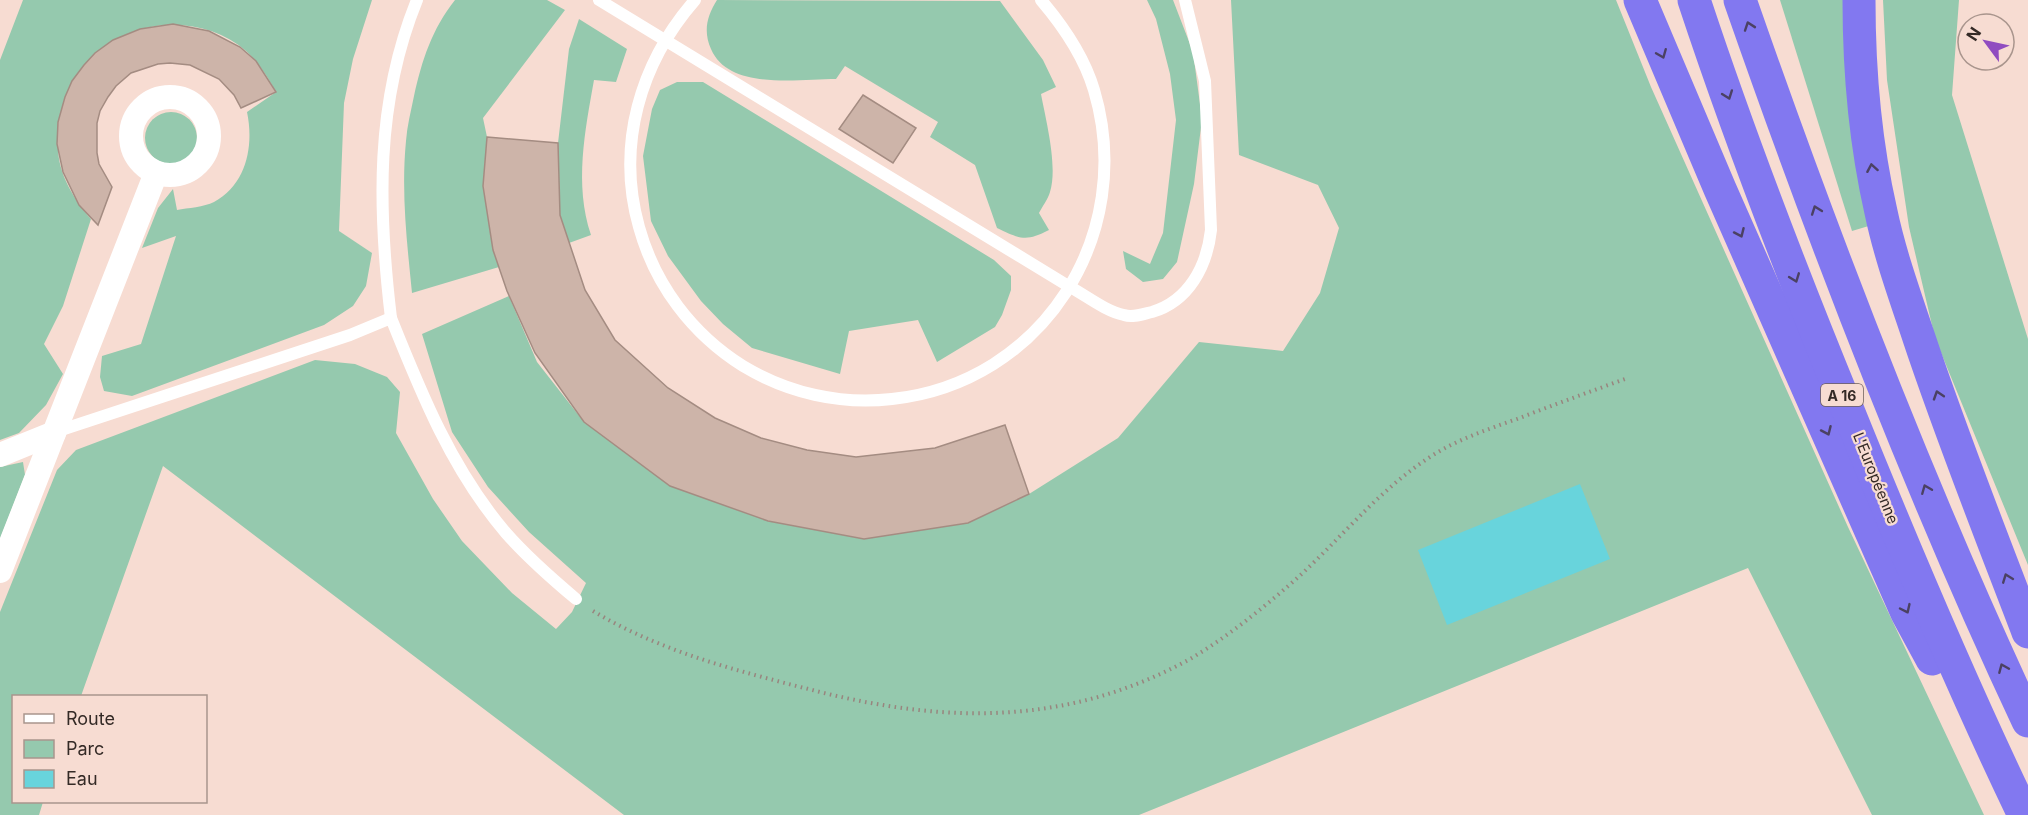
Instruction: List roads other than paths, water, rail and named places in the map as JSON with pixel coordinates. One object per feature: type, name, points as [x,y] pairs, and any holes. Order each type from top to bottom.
[{"type":"highway","points":[[1640,0],[1711,168],[1907,613],[1938,669],[2008,782]]},
{"type":"highway","name":"L'Européenne","points":[[1694,0],[1823,350],[1888,509],[2024,815]]},
{"type":"highway","name":"A 16","points":[[1740,0],[1821,223],[1894,411],[1937,517],[2028,721]]},
{"type":"highway","points":[[1859,0],[1859,49],[1863,107],[1875,185],[1890,245],[1943,409],[2028,632]]},
{"type":"street","points":[[0,571],[156,173]]},
{"type":"street","points":[[0,455],[54,433]]},
{"type":"lane","points":[[417,0],[397,62],[383,140],[383,244],[391,318],[442,437],[476,494],[520,549],[576,599]]},
{"type":"lane","points":[[599,0],[1070,286],[1114,312],[1127,316],[1156,310],[1178,298],[1195,280],[1204,265],[1209,249],[1212,230],[1207,104],[1201,62],[1185,0]]},
{"type":"lane","points":[[695,0],[664,40],[643,86],[631,136],[631,188],[635,213],[651,262],[677,307],[712,344],[755,373],[802,392],[853,401],[879,401],[930,393],[978,374],[1013,350],[1039,328],[1070,286],[1086,256],[1099,215],[1105,164],[1104,138],[1093,88],[1084,64],[1072,41],[1041,0]]},
{"type":"lane","points":[[54,433],[350,335],[391,318]]},
{"type":"water","points":[[1580,484],[1610,559],[1447,625],[1418,550]]}]
